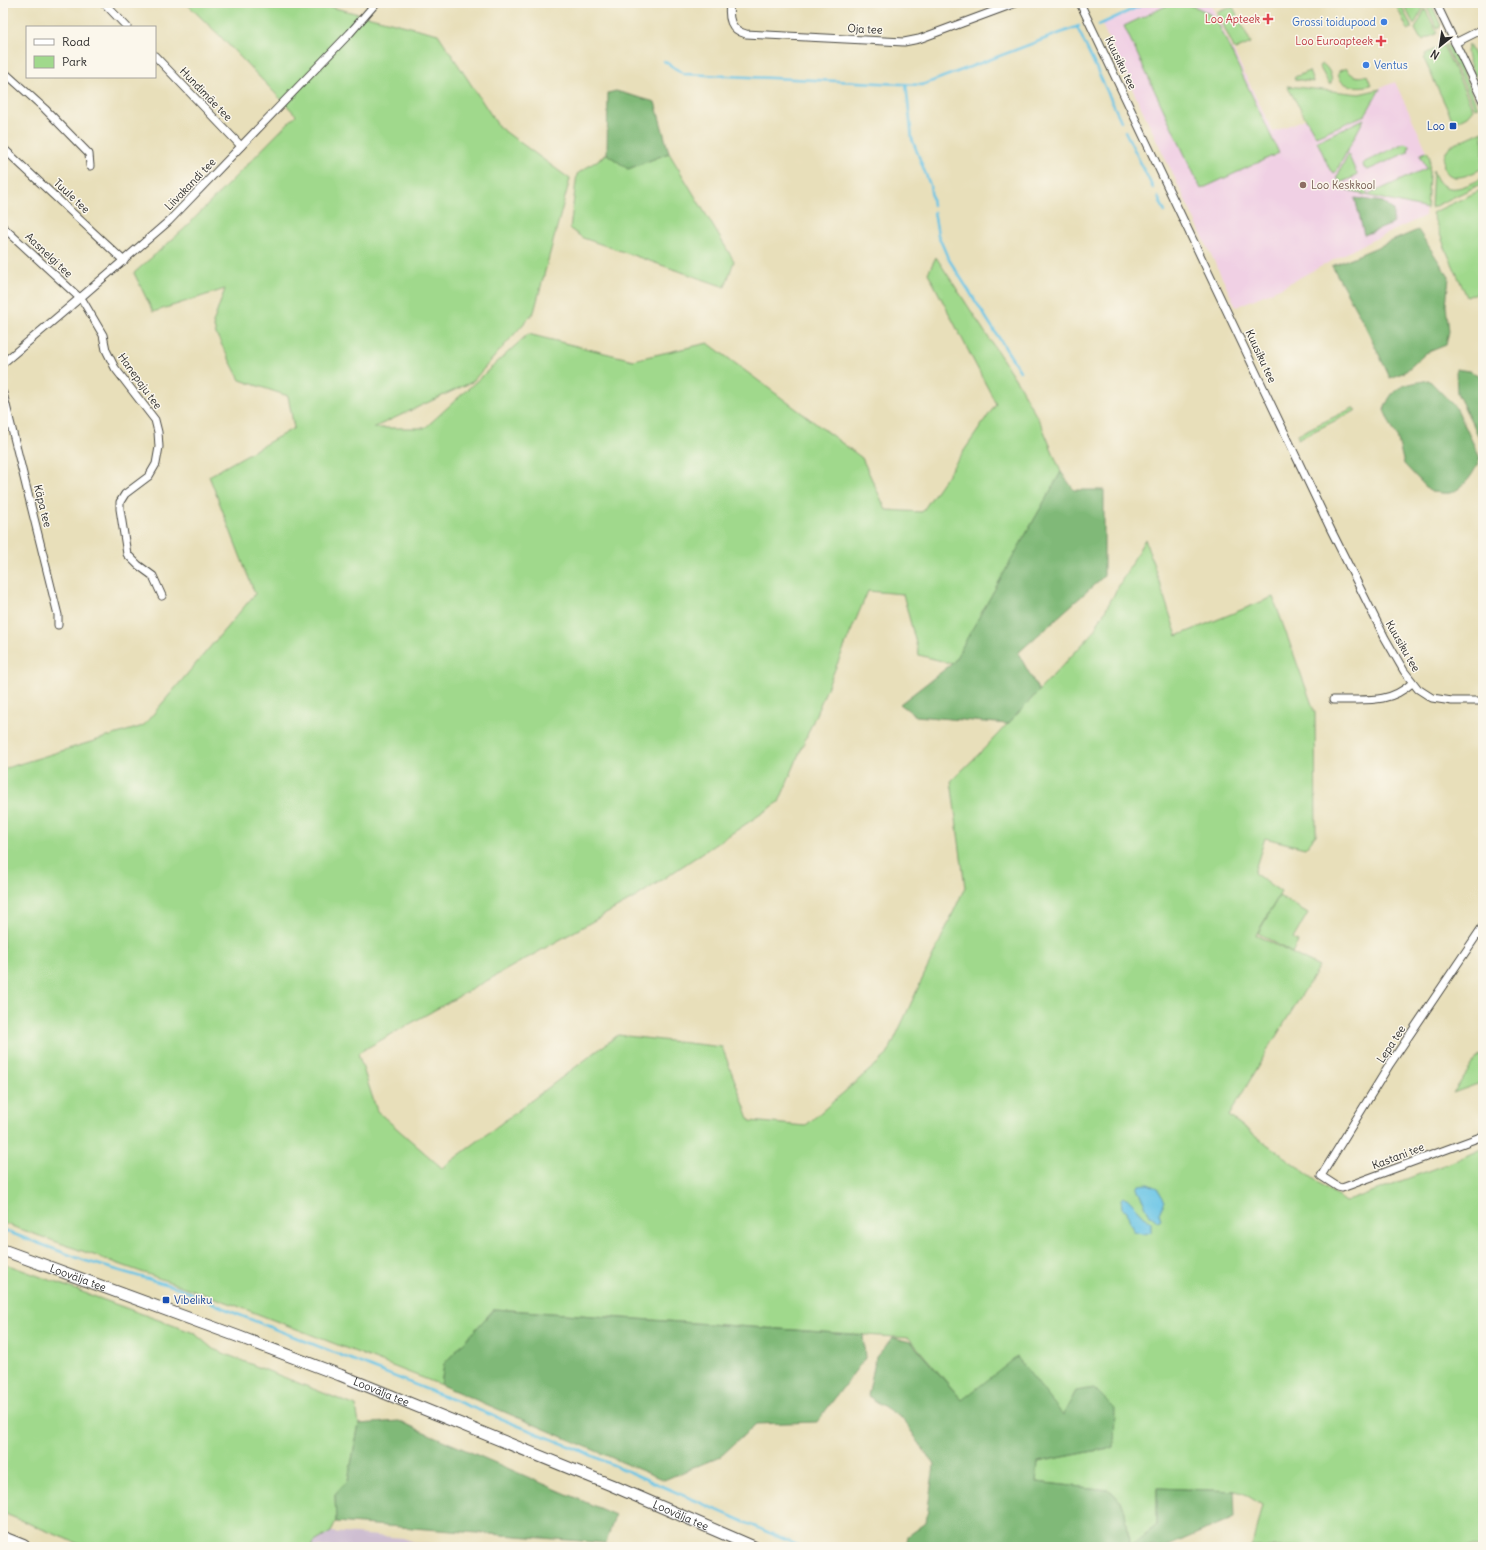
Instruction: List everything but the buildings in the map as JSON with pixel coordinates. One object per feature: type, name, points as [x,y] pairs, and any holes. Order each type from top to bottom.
[{"type":"highway","points":[[3,1539],[23,1547]]},
{"type":"street","points":[[104,3],[126,26]]},
{"type":"street","name":"Liivakandi tee","points":[[3,363],[169,222],[350,33],[376,3]]},
{"type":"street","name":"Oja tee","points":[[730,3],[730,21],[735,29],[746,34],[904,42],[918,39],[1016,3]]},
{"type":"street","name":"Kuusiku tee","points":[[1080,3],[1331,530],[1385,638],[1412,683],[1424,693],[1442,700],[1483,701]]},
{"type":"street","points":[[1436,3],[1483,102]]},
{"type":"street","points":[[1455,43],[1483,29]]},
{"type":"street","name":"Hundimäe tee","points":[[156,57],[241,146]]},
{"type":"street","points":[[3,70],[45,109],[89,154],[90,166]]},
{"type":"street","name":"Tuule tee","points":[[3,148],[124,261]]},
{"type":"street","name":"Aasnelgi tee","points":[[3,227],[80,298]]},
{"type":"street","name":"Hanepaju tee","points":[[80,298],[103,335],[106,350],[115,368],[155,420],[159,447],[156,464],[148,476],[125,494],[120,502],[120,508],[127,554],[138,565],[153,576],[162,596]]},
{"type":"street","name":"Käpa tee","points":[[3,393],[58,615],[58,625]]},
{"type":"street","points":[[1333,700],[1385,698],[1403,691],[1412,683]]},
{"type":"street","name":"Lepa tee","points":[[1321,1176],[1390,1064],[1483,926]]},
{"type":"street","name":"Kastani tee","points":[[1321,1176],[1342,1188],[1483,1136]]},
{"type":"street","name":"Loovälja tee","points":[[3,1250],[340,1375],[611,1484],[754,1547]]},
{"type":"shaded area","name":"Loo Keskkool","points":[[1146,3],[1210,3],[1273,132],[1395,82],[1429,155],[1425,216],[1362,245],[1280,288],[1236,307],[1101,23],[1129,13]]},
{"type":"shaded area","points":[[331,1532],[403,1538],[417,1543],[474,1547],[313,1547],[312,1543]]},
{"type":"green space","points":[[186,3],[315,3],[438,34],[499,127],[570,179],[534,312],[472,382],[373,428],[425,428],[528,334],[633,360],[708,343],[862,458],[886,510],[922,512],[996,404],[928,273],[936,257],[1018,383],[1042,426],[1061,472],[953,664],[919,655],[903,594],[868,591],[779,802],[636,897],[358,1053],[377,1111],[442,1168],[618,1035],[722,1047],[750,1121],[805,1126],[887,1055],[965,887],[951,781],[982,751],[1092,634],[1145,539],[1177,636],[1273,597],[1315,713],[1316,835],[1305,848],[1265,838],[1254,873],[1281,892],[1256,935],[1319,967],[1229,1116],[1345,1202],[1457,1160],[1483,1148],[1483,1547],[1252,1547],[1262,1505],[1243,1493],[1234,1491],[1157,1488],[1157,1525],[1129,1547],[1127,1523],[1123,1508],[1120,1501],[1109,1490],[1036,1482],[1038,1462],[1114,1447],[1076,1391],[1063,1416],[962,1400],[909,1338],[495,1309],[444,1364],[441,1385],[232,1304],[3,1223],[3,769],[143,726],[255,594],[209,476],[294,428],[288,396],[240,380],[216,334],[213,323],[225,289],[153,312],[134,273],[183,230],[296,115]]},
{"type":"green space","points":[[1395,3],[1400,3],[1412,28],[1408,30]]},
{"type":"green space","points":[[1403,3],[1426,3],[1414,25]]},
{"type":"green space","points":[[1429,3],[1431,3],[1441,26],[1437,28],[1427,7]]},
{"type":"green space","points":[[1180,4],[1199,8],[1216,19],[1279,153],[1201,189],[1124,26],[1166,6]]},
{"type":"green space","points":[[1233,7],[1251,43],[1235,50],[1217,12]]},
{"type":"green space","points":[[1425,9],[1437,32],[1436,34],[1423,40],[1420,38],[1415,29]]},
{"type":"green space","points":[[1469,44],[1479,66],[1483,89],[1474,73],[1467,55]]},
{"type":"green space","points":[[1443,45],[1473,109],[1467,116],[1455,122],[1452,119],[1424,59],[1426,56],[1425,54]]},
{"type":"green space","points":[[1445,45],[1448,45],[1452,49],[1478,107],[1475,108]]},
{"type":"green space","points":[[1322,64],[1328,69],[1331,75],[1331,83],[1329,84],[1319,66]]},
{"type":"green space","points":[[1346,68],[1350,73],[1358,77],[1367,75],[1371,85],[1350,86],[1345,84],[1339,77],[1339,71]]},
{"type":"green space","points":[[1309,71],[1313,82],[1294,79],[1295,77]]},
{"type":"green space","points":[[1287,86],[1359,94],[1380,89],[1365,115],[1316,136]]},
{"type":"green space","points":[[616,91],[655,102],[669,153],[628,169],[607,154],[608,93]]},
{"type":"green space","points":[[1364,119],[1336,172],[1334,173],[1330,170],[1317,141]]},
{"type":"green space","points":[[1483,131],[1483,168],[1462,177],[1455,177],[1446,172],[1444,168],[1444,159],[1450,146]]},
{"type":"green space","points":[[1404,143],[1409,146],[1408,152],[1368,170],[1364,168],[1363,164],[1365,162]]},
{"type":"green space","points":[[1427,151],[1430,157],[1427,209],[1344,190],[1360,184],[1363,186],[1368,195],[1427,168],[1420,155]]},
{"type":"green space","points":[[669,153],[734,261],[725,287],[583,238],[570,229],[577,174],[607,154],[628,169]]},
{"type":"green space","points":[[1348,154],[1357,174],[1356,176],[1340,183],[1337,177]]},
{"type":"green space","points":[[1433,170],[1437,179],[1442,185],[1448,188],[1468,185],[1483,178],[1483,183],[1431,208]]},
{"type":"green space","points":[[1483,189],[1483,290],[1467,297],[1446,250],[1432,213]]},
{"type":"green space","points":[[1355,198],[1383,202],[1393,210],[1393,224],[1364,235]]},
{"type":"green space","points":[[1418,230],[1449,277],[1446,305],[1449,331],[1446,345],[1426,353],[1405,372],[1390,378],[1366,327],[1332,266]]},
{"type":"green space","points":[[1456,369],[1469,371],[1483,377],[1483,445],[1457,393]]},
{"type":"green space","points":[[1429,380],[1457,409],[1480,458],[1469,479],[1455,491],[1450,493],[1431,492],[1404,464],[1397,436],[1384,410],[1391,395],[1396,390],[1407,385]]},
{"type":"green space","points":[[1353,408],[1357,410],[1298,439],[1298,434]]},
{"type":"green space","points":[[1061,472],[1074,490],[1104,490],[1104,576],[1018,653],[1039,691],[1008,724],[916,716],[900,704],[953,663]]},
{"type":"green space","points":[[1279,896],[1308,913],[1293,939],[1298,942],[1292,953],[1258,933]]},
{"type":"green space","points":[[1479,1055],[1483,1058],[1483,1082],[1453,1093]]},
{"type":"green space","points":[[3,1263],[194,1333],[213,1349],[356,1406],[359,1424],[348,1480],[335,1494],[336,1522],[331,1532],[313,1543],[313,1547],[86,1547],[3,1513]]},
{"type":"green space","points":[[494,1309],[863,1335],[865,1358],[817,1422],[756,1424],[721,1456],[664,1480],[441,1385],[444,1364]]},
{"type":"green space","points":[[893,1338],[911,1342],[962,1400],[1017,1357],[1063,1415],[1076,1391],[1094,1388],[1115,1409],[1114,1447],[1038,1462],[1036,1482],[1109,1490],[1120,1501],[1123,1508],[1127,1523],[1129,1547],[906,1547],[908,1536],[926,1523],[934,1465],[903,1419],[868,1396],[876,1357]]},
{"type":"green space","points":[[399,1421],[615,1515],[606,1543],[336,1522],[335,1494],[348,1480],[359,1424]]},
{"type":"green space","points":[[1157,1488],[1234,1491],[1235,1517],[1166,1547],[1130,1547],[1157,1525]]},
{"type":"water","points":[[1148,1184],[1157,1188],[1165,1201],[1159,1213],[1161,1220],[1158,1222],[1150,1215],[1137,1189],[1139,1185]]},
{"type":"water","points":[[1123,1197],[1127,1198],[1151,1223],[1151,1232],[1145,1234],[1134,1231],[1130,1224],[1127,1211],[1122,1208],[1121,1199]]},
{"type":"waterway","points":[[1099,25],[1146,3]]},
{"type":"waterway","points":[[664,61],[684,74],[922,85],[1079,26]]},
{"type":"waterway","points":[[1077,27],[1121,121]]},
{"type":"waterway","points":[[906,84],[912,139],[930,185],[933,205]]},
{"type":"waterway","points":[[1125,131],[1153,188]]},
{"type":"waterway","points":[[1158,197],[1165,212]]},
{"type":"waterway","points":[[934,212],[938,235],[948,258],[1020,371]]},
{"type":"waterway","points":[[3,1230],[86,1261],[179,1288],[237,1314],[579,1450],[802,1547]]},
{"type":"place","name":"Loo Apteek","points":[[1268,19]]},
{"type":"place","name":"Grossi toidupood","points":[[1384,22]]},
{"type":"place","name":"Loo Euroapteek","points":[[1381,41]]},
{"type":"place","name":"Ventus","points":[[1366,65]]},
{"type":"place","name":"Loo","points":[[1453,126]]},
{"type":"place","name":"Loo Keskkool","points":[[1303,185]]},
{"type":"place","name":"Vibeliku","points":[[166,1300]]}]
